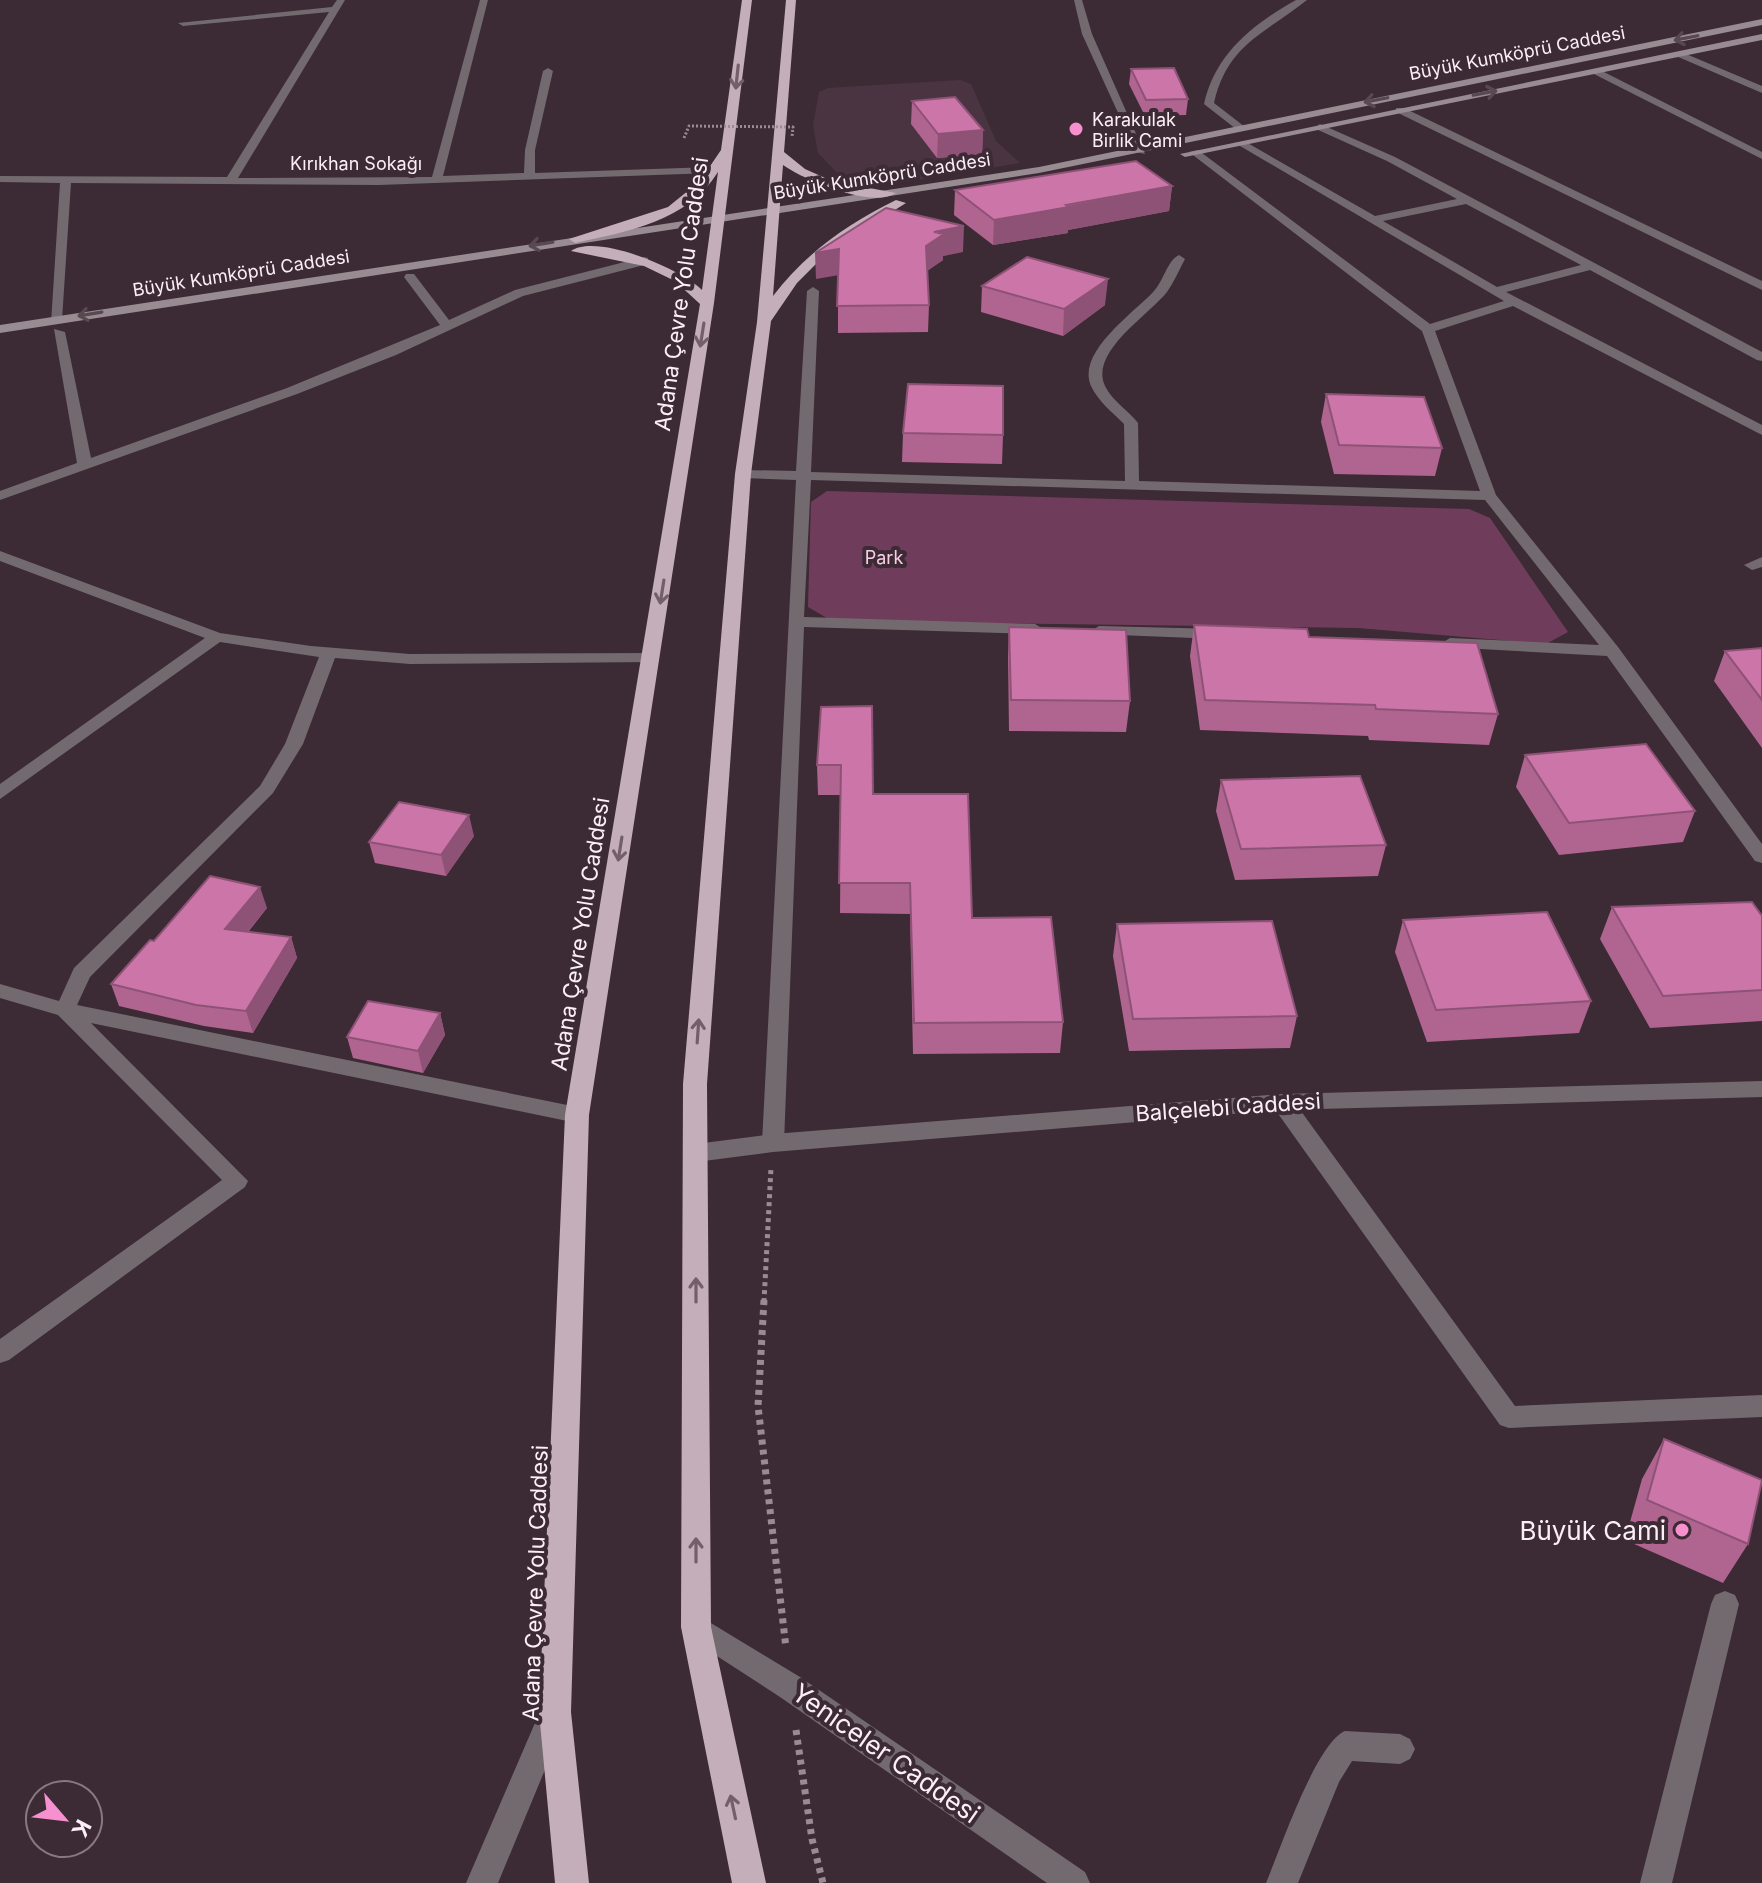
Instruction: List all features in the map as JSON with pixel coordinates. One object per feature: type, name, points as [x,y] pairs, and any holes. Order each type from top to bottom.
[{"type":"highway","name":"Adana Çevre Yolu Caddesi","points":[[572,1883],[555,1712],[577,1115],[707,303],[747,0]]},
{"type":"highway","points":[[749,1883],[696,1627],[697,1052],[743,474],[764,322],[771,216],[784,144],[791,0]]},
{"type":"highway","points":[[784,144],[794,169],[818,183],[895,198]]},
{"type":"highway","points":[[576,245],[681,204],[694,196],[729,148]]},
{"type":"highway","points":[[764,322],[784,289],[823,247],[895,198]]},
{"type":"highway","points":[[576,245],[644,261],[686,281],[707,303]]},
{"type":"main road","name":"Büyük Kumköprü Caddesi","points":[[895,198],[1141,152],[1240,127],[1762,22]]},
{"type":"main road","name":"Büyük Kumköprü Caddesi","points":[[0,342],[58,326],[1194,152],[1762,37]]},
{"type":"main road","name":"Büyük Kumköprü Caddesi","points":[[0,329],[58,326],[410,277],[576,245]]},
{"type":"street","points":[[437,180],[484,0]]},
{"type":"street","points":[[1078,0],[1087,34],[1141,152]]},
{"type":"street","points":[[1240,127],[1209,104],[1211,81],[1244,41],[1277,13],[1303,0]]},
{"type":"street","points":[[183,23],[338,5]]},
{"type":"street","points":[[230,181],[338,5]]},
{"type":"street","points":[[1679,54],[1762,90]]},
{"type":"street","points":[[529,177],[530,150],[548,71]]},
{"type":"street","points":[[1595,71],[1762,156]]},
{"type":"street","points":[[1400,110],[1762,286]]},
{"type":"street","points":[[1320,127],[1467,200],[1762,357]]},
{"type":"street","points":[[1240,143],[1514,302],[1762,431]]},
{"type":"street","points":[[1194,152],[1428,329],[1489,496],[1612,651],[1762,857]]},
{"type":"street","name":"Kırıkhan Sokağı","points":[[0,179],[437,180],[712,170]]},
{"type":"street","points":[[66,179],[58,326],[85,465]]},
{"type":"street","points":[[1373,220],[1467,200]]},
{"type":"street","points":[[1132,485],[1131,423],[1099,389],[1095,373],[1100,357],[1129,322],[1162,290],[1179,259]]},
{"type":"street","points":[[0,496],[306,385],[519,293],[644,261]]},
{"type":"street","points":[[1495,291],[1593,266]]},
{"type":"street","points":[[410,277],[447,326]]},
{"type":"street","points":[[773,1143],[795,622],[813,291]]},
{"type":"street","points":[[1428,329],[1514,302]]},
{"type":"street","points":[[743,474],[1489,496]]},
{"type":"street","points":[[0,556],[217,637],[329,653],[410,659],[652,657]]},
{"type":"street","points":[[795,622],[1049,629]]},
{"type":"street","points":[[1080,630],[1239,635]]},
{"type":"street","points":[[0,793],[217,637]]},
{"type":"street","points":[[1427,642],[1612,651]]},
{"type":"street","points":[[65,1010],[81,973],[267,789],[294,744],[329,653]]},
{"type":"street","points":[[0,991],[65,1010],[577,1115]]},
{"type":"street","points":[[0,1353],[237,1181],[65,1010]]},
{"type":"street","name":"Balçelebi Caddesi","points":[[696,1153],[773,1143],[1282,1102],[1762,1089]]},
{"type":"street","points":[[1282,1102],[1509,1417],[1762,1406]]},
{"type":"street","points":[[1656,1883],[1725,1604]]},
{"type":"street","name":"Yeniceler Caddesi","points":[[696,1627],[790,1687],[1074,1883]]},
{"type":"street","points":[[482,1883],[555,1712]]},
{"type":"street","points":[[1282,1883],[1328,1772],[1345,1746],[1400,1749]]},
{"type":"path","points":[[684,138],[689,126],[793,127],[784,144]]},
{"type":"path","points":[[773,1143],[758,1406],[790,1687],[812,1839],[823,1883]]},
{"type":"shaded area","points":[[960,80],[971,84],[996,141],[1020,163],[881,186],[846,182],[818,153],[813,125],[819,92],[828,88]]},
{"type":"green space","name":"Park","points":[[827,491],[1469,509],[1490,518],[1568,632],[1546,644],[1358,628],[832,621],[808,607],[811,502]]},
{"type":"building","points":[[1174,68],[1188,99],[1146,100],[1131,69]]},
{"type":"building","points":[[955,97],[983,130],[938,134],[912,101]]},
{"type":"building","points":[[1136,161],[1172,186],[994,220],[955,190]]},
{"type":"building","points":[[886,208],[964,226],[934,232],[944,234],[926,246],[929,305],[837,306],[839,249],[815,253]]},
{"type":"building","points":[[1027,257],[1108,279],[1064,309],[982,286]]},
{"type":"building","points":[[908,384],[1003,386],[1003,435],[903,433]]},
{"type":"building","points":[[1326,394],[1424,397],[1442,448],[1339,445]]},
{"type":"building","points":[[1194,625],[1307,629],[1309,637],[1477,643],[1498,714],[1376,709],[1375,705],[1205,700]]},
{"type":"building","points":[[1009,627],[1126,630],[1130,701],[1011,700]]},
{"type":"building","points":[[1762,648],[1762,700],[1725,651]]},
{"type":"building","points":[[872,706],[873,794],[968,794],[972,918],[1051,917],[1063,1022],[914,1023],[910,883],[839,883],[841,765],[817,765],[821,707]]},
{"type":"building","points":[[1646,744],[1695,811],[1569,823],[1525,755]]},
{"type":"building","points":[[1360,776],[1386,845],[1241,849],[1221,780]]},
{"type":"building","points":[[399,802],[469,815],[441,855],[369,842]]},
{"type":"building","points":[[210,876],[260,887],[225,929],[291,937],[246,1011],[196,1005],[111,984],[150,940],[154,941]]},
{"type":"building","points":[[1752,902],[1762,916],[1762,990],[1663,996],[1612,907]]},
{"type":"building","points":[[1547,912],[1591,1001],[1436,1010],[1403,920]]},
{"type":"building","points":[[1272,921],[1297,1016],[1133,1019],[1117,924]]},
{"type":"building","points":[[368,1001],[440,1013],[418,1051],[347,1037]]},
{"type":"building","points":[[1664,1439],[1762,1480],[1748,1544],[1647,1500]]},
{"type":"place","name":"Karakulak Birlik Cami","points":[[1076,129]]},
{"type":"place","name":"Büyük Cami","points":[[1682,1530]]}]
